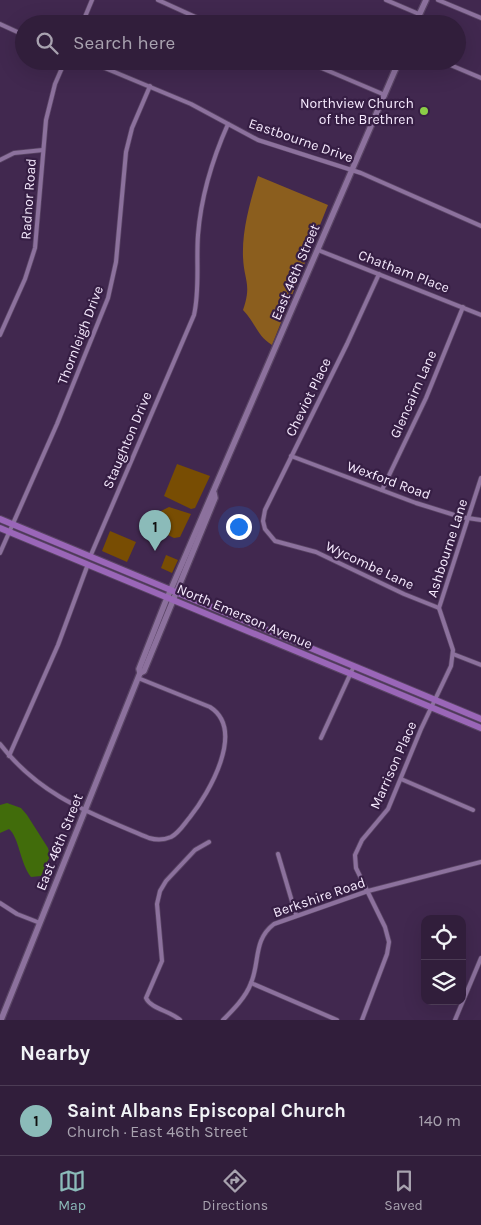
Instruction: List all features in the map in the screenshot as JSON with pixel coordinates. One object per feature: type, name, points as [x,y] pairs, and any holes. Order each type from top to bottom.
[{"type":"main road","points":[[419,14],[426,0]]},
{"type":"main road","name":"East 46th Street","points":[[1,1020],[139,676],[139,669],[215,498],[214,493],[395,70]]},
{"type":"main road","name":"North Emerson Avenue","points":[[0,519],[481,719]]},
{"type":"main road","name":"North Emerson Avenue","points":[[0,528],[481,728]]},
{"type":"street","points":[[86,15],[92,0]]},
{"type":"street","points":[[158,0],[191,15]]},
{"type":"street","points":[[386,0],[419,14]]},
{"type":"street","points":[[438,0],[481,18]]},
{"type":"street","points":[[0,24],[15,31]]},
{"type":"street","name":"Radnor Road","points":[[0,335],[29,270],[35,248],[43,150],[49,105],[61,70]]},
{"type":"street","name":"Eastbourne Drive","points":[[110,70],[191,104],[265,143],[352,170],[481,226]]},
{"type":"street","points":[[326,70],[385,95]]},
{"type":"street","points":[[462,70],[481,78]]},
{"type":"street","name":"Thornleigh Drive","points":[[0,553],[57,424],[108,298],[116,262],[126,152],[134,123],[150,86]]},
{"type":"street","name":"Staughton Drive","points":[[9,756],[58,645],[90,556],[194,315],[198,294],[199,224],[209,170],[228,124]]},
{"type":"street","points":[[0,160],[14,153],[43,150]]},
{"type":"street","name":"Chatham Place","points":[[318,250],[481,315]]},
{"type":"street","name":"Cheviot Place","points":[[266,531],[263,522],[264,512],[379,274]]},
{"type":"street","name":"Glencairn Lane","points":[[382,490],[426,398],[463,307]]},
{"type":"street","name":"Wexford Road","points":[[291,456],[416,503],[481,520]]},
{"type":"street","name":"Ashbourne Lane","points":[[453,654],[439,608],[481,478]]},
{"type":"street","name":"Wycombe Lane","points":[[266,531],[276,541],[324,556],[404,594],[439,608]]},
{"type":"street","points":[[453,654],[481,665]]},
{"type":"street","name":"Marrison Place","points":[[362,1020],[389,946],[387,930],[356,868],[357,849],[362,840],[385,815],[451,666],[453,654]]},
{"type":"street","points":[[321,738],[354,666]]},
{"type":"street","points":[[0,744],[9,756],[45,789],[84,810],[148,838],[166,839],[176,834],[196,809],[216,774],[226,734],[224,722],[218,713],[208,706],[139,676]]},
{"type":"street","points":[[401,779],[473,810]]},
{"type":"street","points":[[180,1020],[168,1011],[150,1004],[146,998],[162,961],[158,898],[167,879],[195,850],[209,842]]},
{"type":"street","points":[[278,854],[296,915]]},
{"type":"street","name":"Berkshire Road","points":[[223,1020],[236,1006],[251,983],[257,950],[264,933],[274,924],[368,891],[481,862]]},
{"type":"street","points":[[0,903],[17,914],[40,924]]},
{"type":"street","points":[[455,1020],[481,958]]},
{"type":"street","points":[[251,983],[337,1020]]},
{"type":"shaded area","points":[[258,176],[328,205],[272,345],[259,333],[243,310],[247,294],[243,257],[245,226]]},
{"type":"shaded area","points":[[177,464],[210,476],[195,508],[191,509],[164,496]]},
{"type":"shaded area","points":[[169,507],[191,514],[180,537],[174,538],[154,528],[161,511]]},
{"type":"shaded area","points":[[110,531],[136,542],[127,562],[102,551]]},
{"type":"shaded area","points":[[166,555],[178,560],[172,573],[161,568]]},
{"type":"shaded area","points":[[7,803],[21,808],[48,848],[50,856],[41,876],[31,877],[24,865],[15,838],[9,829],[0,833],[0,805]]},
{"type":"place","name":"Northview Church of the Brethren","points":[[424,111]]},
{"type":"place","name":"Saint Albans Episcopal Church","points":[[155,551]]}]
